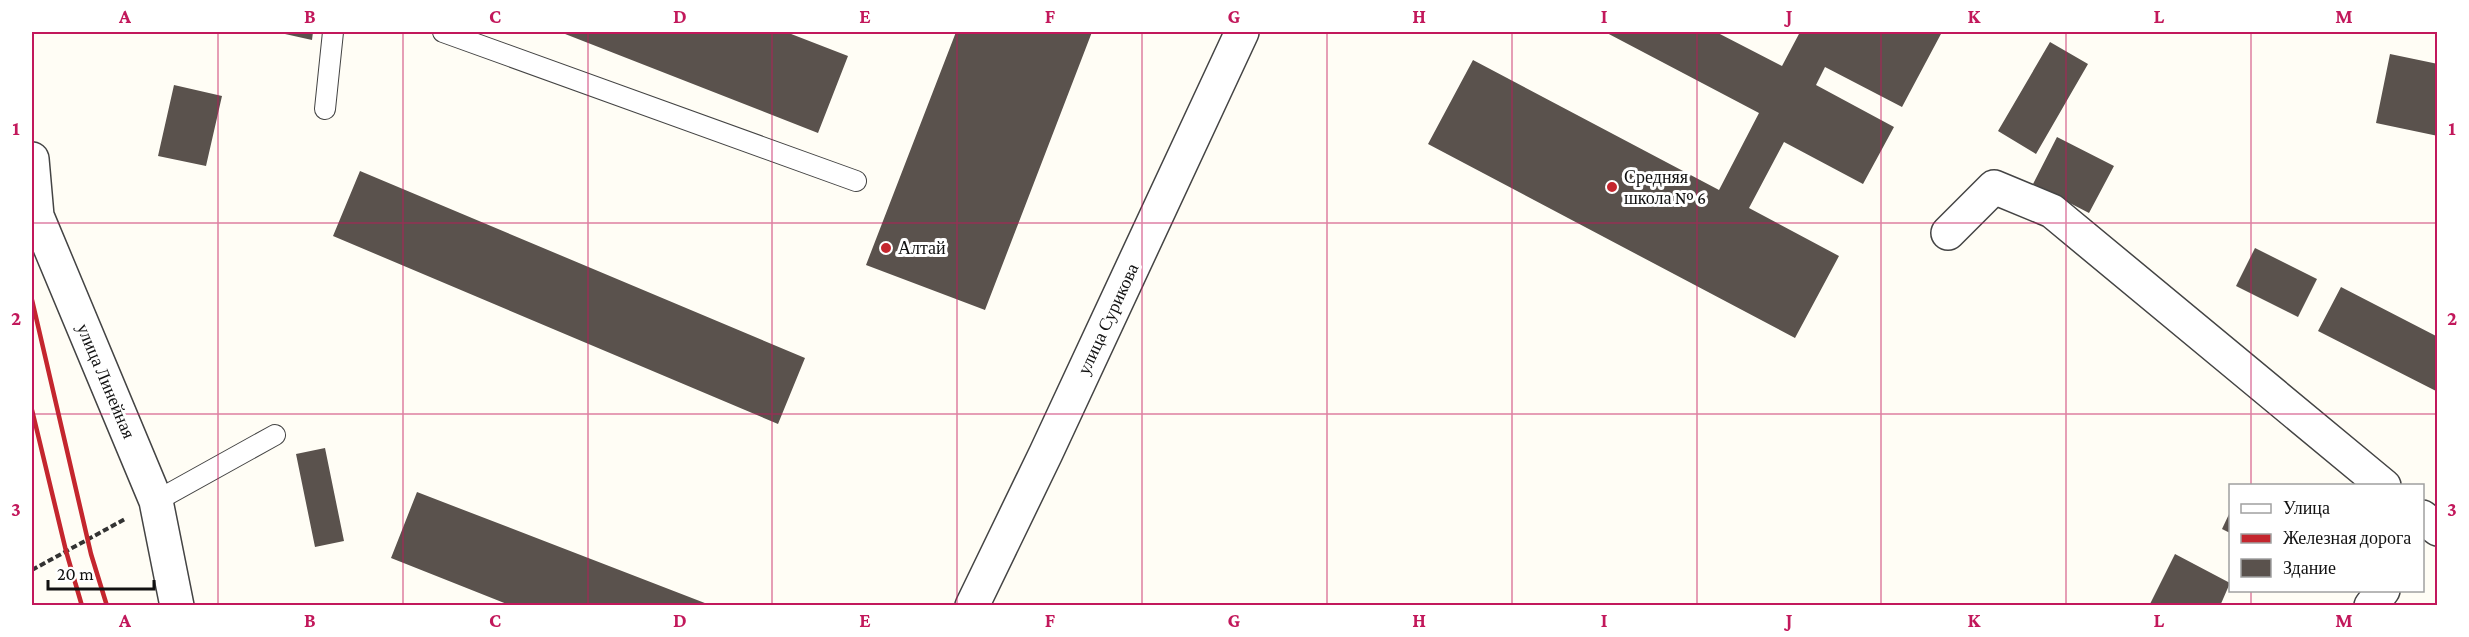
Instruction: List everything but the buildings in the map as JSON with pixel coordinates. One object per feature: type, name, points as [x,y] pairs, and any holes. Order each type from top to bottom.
[{"type":"street","name":"улица Сурикова","points":[[981,600],[1242,32]]},
{"type":"street","name":"улица Линейная","points":[[32,159],[37,216],[156,501],[177,606]]},
{"type":"street","points":[[1948,232],[1994,187],[2052,211],[2382,484]]},
{"type":"street","points":[[2371,606],[2382,592]]},
{"type":"lane","points":[[325,109],[333,32]]},
{"type":"lane","points":[[443,32],[856,181]]},
{"type":"lane","points":[[156,501],[275,435]]},
{"type":"path","points":[[32,570],[156,501]]},
{"type":"railway","points":[[32,300],[91,554],[107,606]]},
{"type":"railway","points":[[32,410],[66,551],[82,606]]},
{"type":"place","name":"Средняя школа № 6","points":[[1612,187]]},
{"type":"place","name":"Алтай","points":[[886,248]]}]
